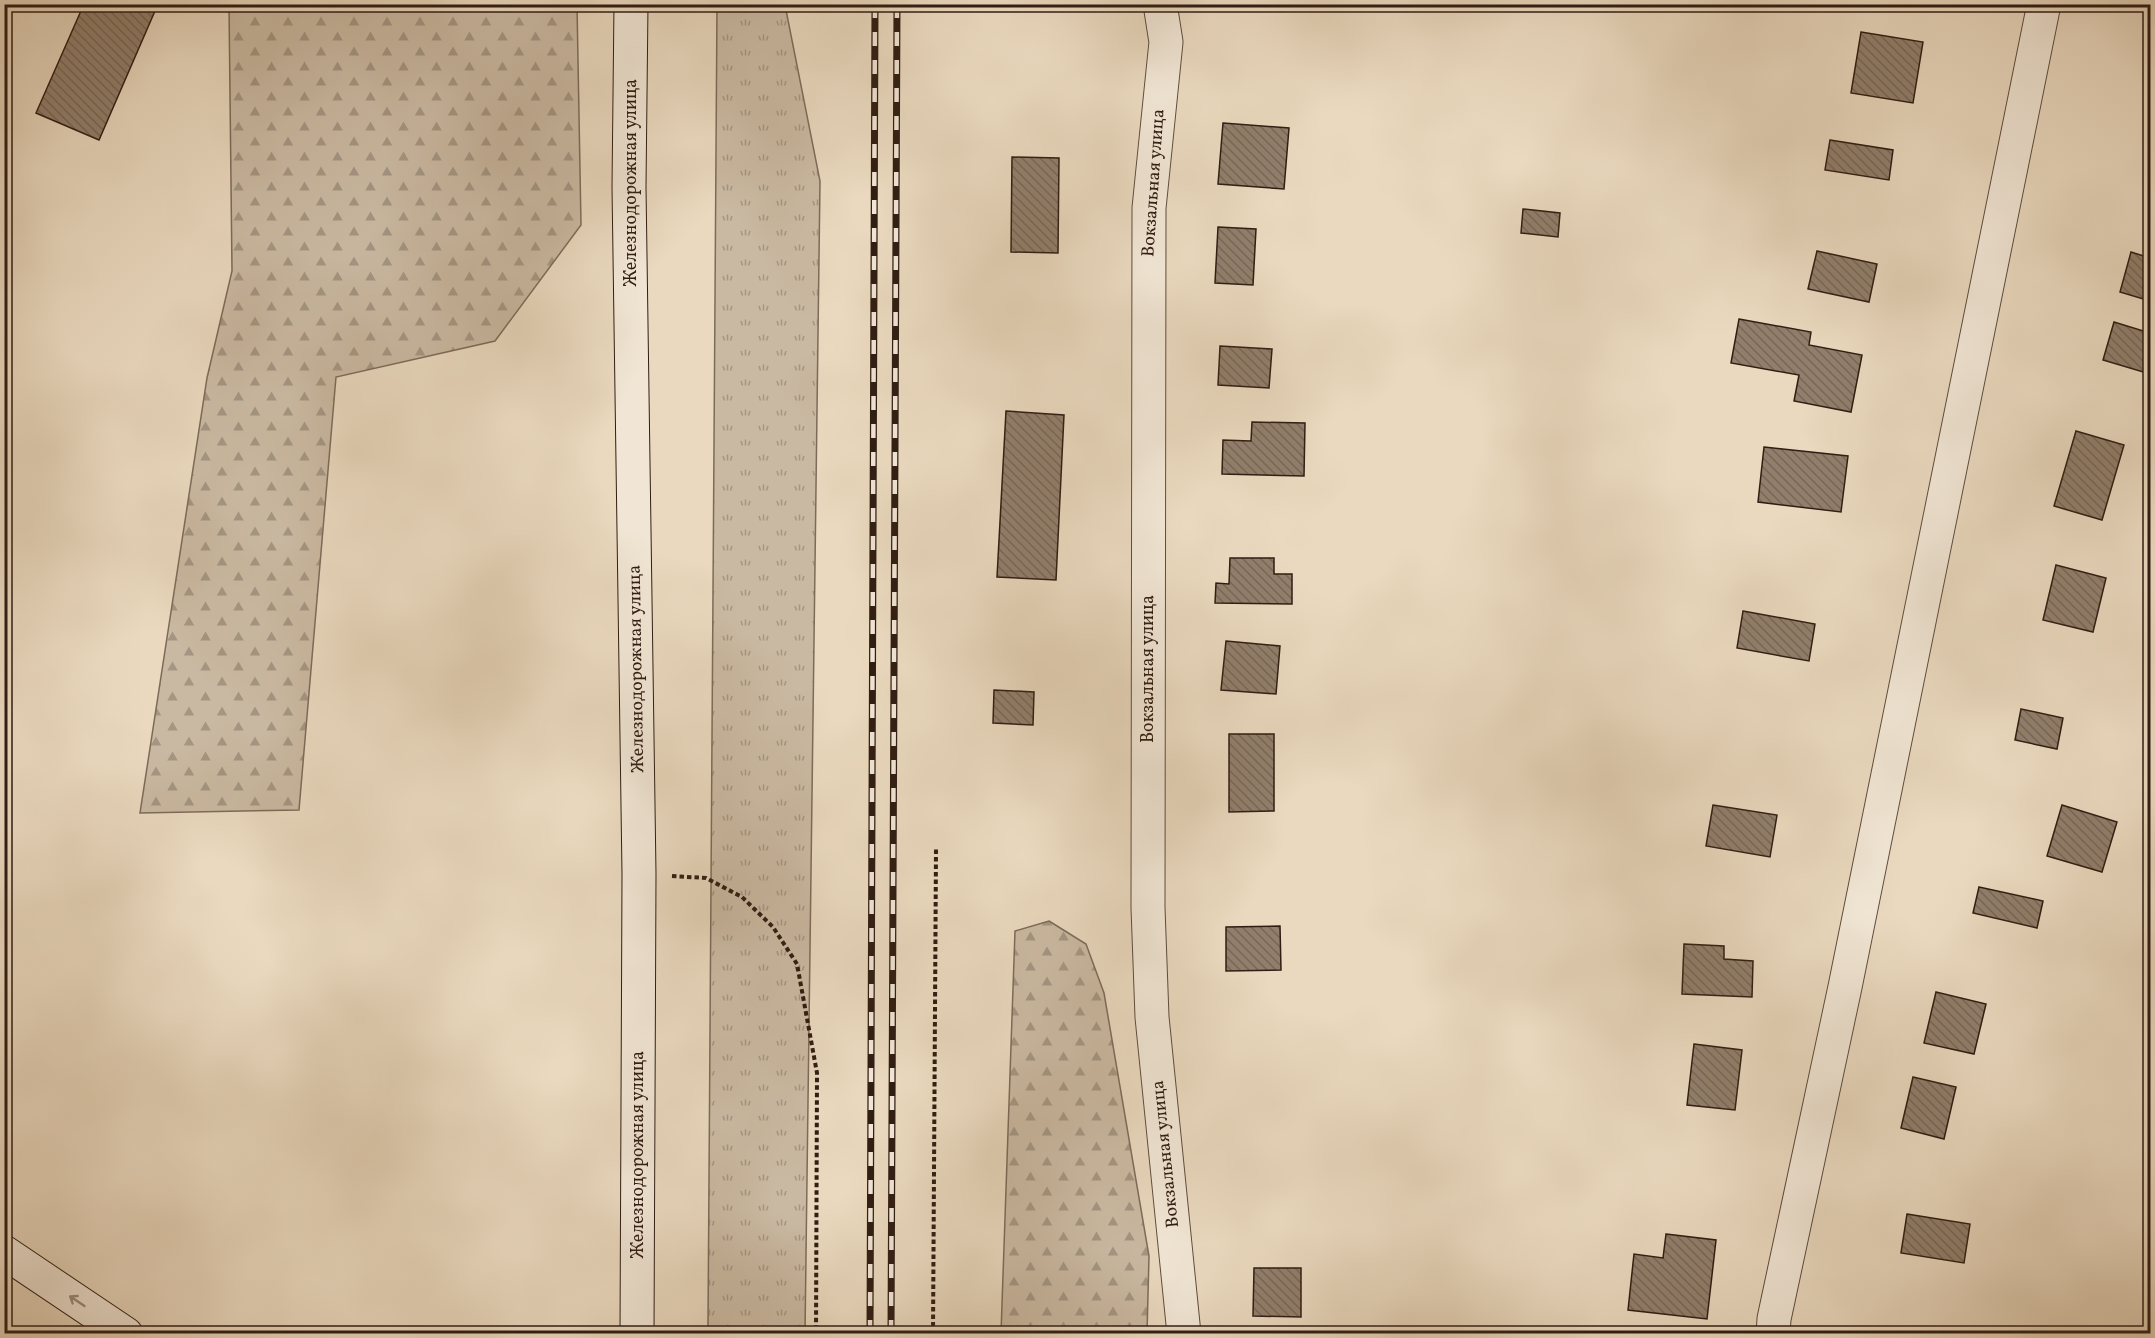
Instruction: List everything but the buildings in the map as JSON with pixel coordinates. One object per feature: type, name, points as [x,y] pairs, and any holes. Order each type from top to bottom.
[{"type":"street","name":"Железнодорожная улица","points":[[631,4],[629,187],[639,874],[637,1334]]},
{"type":"street","name":"Вокзальная улица","points":[[1160,4],[1166,42],[1149,208],[1148,908],[1152,1017],[1184,1334]]},
{"type":"street","points":[[1773,1334],[1774,1319],[1845,987],[2044,4]]},
{"type":"street","points":[[4,1252],[126,1334]]},
{"type":"path","points":[[933,1334],[936,848]]},
{"type":"path","points":[[639,874],[706,878],[742,897],[773,927],[797,964],[817,1073],[816,1334]]},
{"type":"green space","points":[[229,5],[577,5],[581,225],[495,341],[336,377],[299,810],[140,813],[207,378],[232,271]]},
{"type":"green space","points":[[717,5],[785,5],[820,181],[805,1333],[712,1333],[708,1326]]},
{"type":"green space","points":[[1049,921],[1086,944],[1104,993],[1149,1256],[1147,1333],[1001,1333],[1015,931]]},
{"type":"railway","points":[[870,1334],[875,4]]},
{"type":"railway","points":[[891,1334],[897,4]]}]
